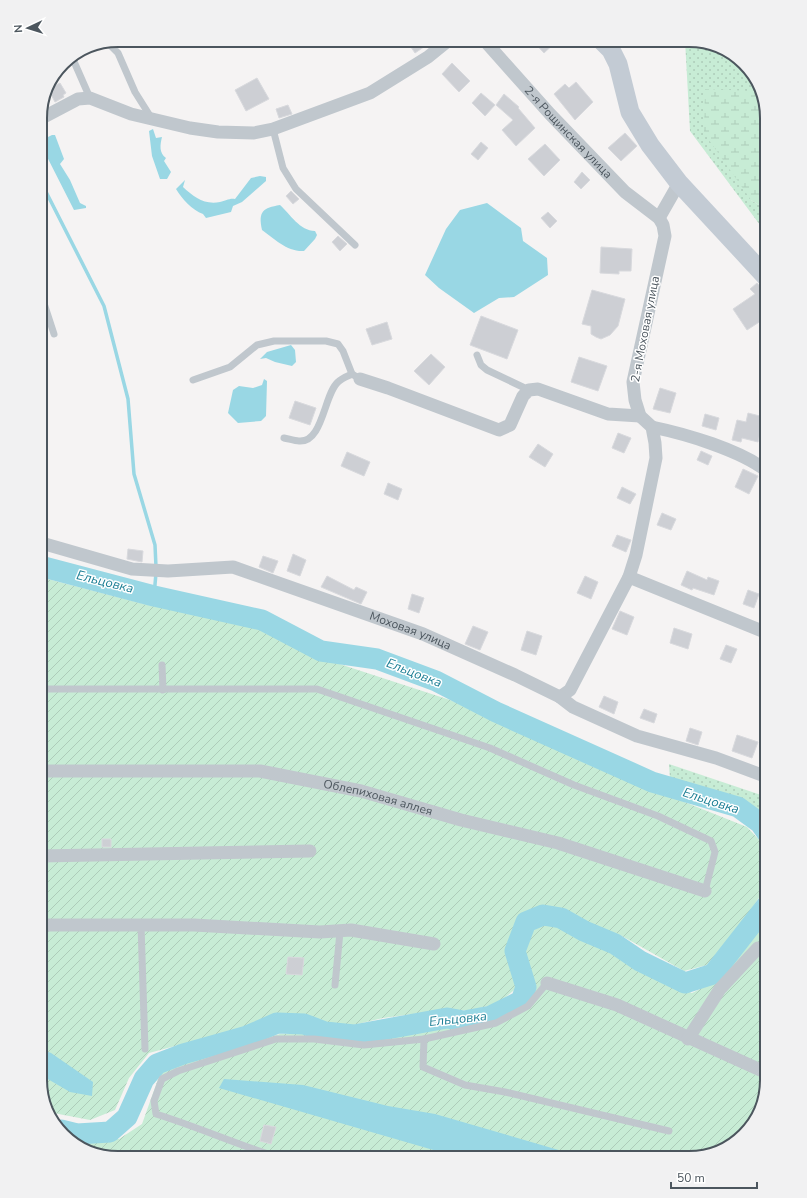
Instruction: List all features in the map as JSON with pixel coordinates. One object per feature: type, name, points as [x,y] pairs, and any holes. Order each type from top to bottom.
[{"type":"street","points":[[47,115],[78,99],[90,98],[124,111],[190,128],[218,132],[254,133],[273,129],[370,93],[428,57],[440,47]]},
{"type":"street","name":"2-я Рощинская улица","points":[[490,47],[550,114],[625,192],[659,218]]},
{"type":"street","points":[[608,47],[618,64],[630,112],[650,145],[679,183],[726,231],[760,270]]},
{"type":"street","points":[[659,218],[679,183]]},
{"type":"street","name":"2-я Моховая улица","points":[[640,416],[635,400],[633,382],[666,236],[659,218]]},
{"type":"street","points":[[356,376],[499,430],[510,425],[523,396],[529,390],[538,389],[608,414],[640,416],[652,427],[680,433],[754,461],[760,466]]},
{"type":"street","points":[[560,697],[570,690],[629,577],[636,555],[656,458],[656,443],[652,427]]},
{"type":"street","name":"Моховая улица","points":[[47,545],[132,569],[168,571],[233,567],[423,634],[515,675],[560,697],[573,707],[637,736],[716,758],[760,774]]},
{"type":"street","points":[[629,577],[760,630]]},
{"type":"street","name":"Облепиховая аллея","points":[[47,770],[260,771],[361,791],[461,820],[558,843],[705,891]]},
{"type":"street","points":[[47,856],[310,851]]},
{"type":"street","points":[[47,925],[247,926],[340,932],[351,930],[434,944]]},
{"type":"street","points":[[688,1039],[720,989],[758,948],[760,949]]},
{"type":"street","points":[[547,983],[617,1005],[688,1039],[760,1070]]},
{"type":"lane","points":[[113,48],[118,53],[135,92],[152,119]]},
{"type":"lane","points":[[75,62],[90,98]]},
{"type":"lane","points":[[273,129],[283,168],[296,189],[355,245]]},
{"type":"lane","points":[[47,312],[54,334]]},
{"type":"lane","points":[[193,380],[230,367],[257,345],[274,341],[326,341],[338,344],[356,376],[338,382],[330,393],[315,433],[308,440],[300,442],[284,438]]},
{"type":"lane","points":[[477,355],[481,365],[487,370],[529,390]]},
{"type":"lane","points":[[162,664],[164,690]]},
{"type":"lane","points":[[47,689],[317,689],[490,748],[574,785],[658,816],[711,841],[715,852],[705,891]]},
{"type":"lane","points":[[141,925],[145,1049]]},
{"type":"lane","points":[[335,985],[340,932]]},
{"type":"lane","points":[[258,1151],[242,1146],[202,1128],[156,1114],[154,1101],[162,1078],[178,1071],[276,1039],[314,1039],[364,1046],[424,1039],[448,1032],[496,1023],[528,1006],[547,983]]},
{"type":"lane","points":[[424,1039],[423,1067],[465,1085],[505,1092],[669,1131]]},
{"type":"green space","points":[[685,47],[703,48],[720,54],[728,59],[745,75],[755,91],[756,93],[752,91],[751,200],[760,206],[760,225],[690,131]]},
{"type":"green space","points":[[705,89],[755,92],[760,118],[760,206],[751,200],[704,133]]},
{"type":"green space","points":[[47,579],[148,605],[253,625],[312,655],[450,700],[627,779],[747,827],[760,841],[760,896],[745,919],[707,965],[684,971],[622,936],[544,905],[517,919],[506,953],[518,987],[497,1004],[471,1010],[443,1010],[383,1018],[349,1026],[277,1015],[246,1027],[149,1053],[129,1078],[115,1110],[90,1120],[56,1114],[49,1098],[47,1080]]},
{"type":"green space","points":[[669,764],[760,795],[760,835],[736,809],[670,779]]},
{"type":"green space","points":[[544,920],[559,924],[655,978],[692,993],[718,980],[760,930],[760,1080],[758,1098],[755,1107],[739,1130],[716,1146],[707,1149],[689,1151],[114,1151],[91,1146],[78,1138],[119,1139],[142,1124],[162,1068],[280,1034],[309,1034],[352,1039],[489,1021],[516,1010],[530,1001],[534,987],[523,951],[532,926]]},
{"type":"water","points":[[153,129],[156,138],[162,137],[161,151],[166,158],[164,161],[171,172],[167,179],[160,179],[152,156],[149,131]]},
{"type":"water","points":[[52,135],[55,135],[64,159],[60,164],[70,180],[80,203],[86,206],[86,208],[74,210],[47,157],[47,138]]},
{"type":"water","points":[[260,176],[266,177],[266,181],[242,202],[233,206],[231,212],[206,218],[203,214],[188,204],[176,189],[185,180],[183,187],[191,194],[204,201],[214,203],[235,199],[251,178]]},
{"type":"water","points":[[487,203],[521,228],[523,241],[547,258],[548,275],[514,297],[499,298],[474,313],[439,288],[425,275],[446,229],[460,210]]},
{"type":"water","points":[[280,205],[300,225],[315,231],[317,235],[315,239],[304,251],[298,251],[287,247],[262,230],[261,215],[263,212],[266,209]]},
{"type":"water","points":[[291,345],[295,350],[296,362],[292,366],[266,358],[260,359],[267,352]]},
{"type":"water","points":[[264,379],[267,381],[266,416],[261,421],[238,423],[228,413],[233,390],[239,386],[253,388],[262,385]]},
{"type":"water","points":[[47,1052],[93,1082],[92,1096],[70,1092],[47,1079]]},
{"type":"water","points":[[224,1079],[303,1085],[388,1106],[435,1114],[562,1151],[437,1151],[219,1088]]},
{"type":"building","points":[[411,47],[424,47],[415,53]]},
{"type":"building","points":[[538,47],[550,47],[544,53]]},
{"type":"building","points":[[452,63],[470,81],[459,92],[442,74]]},
{"type":"building","points":[[257,78],[269,99],[246,111],[235,90]]},
{"type":"building","points":[[576,82],[593,102],[575,120],[554,94],[565,84],[569,88]]},
{"type":"building","points":[[60,83],[66,93],[63,95],[64,97],[55,102],[51,94],[55,86]]},
{"type":"building","points":[[481,93],[495,105],[485,116],[472,103]]},
{"type":"building","points":[[504,94],[519,107],[518,108],[535,128],[516,146],[502,130],[513,120],[496,105]]},
{"type":"building","points":[[288,105],[292,114],[279,118],[276,109]]},
{"type":"building","points":[[625,133],[637,146],[621,161],[608,148]]},
{"type":"building","points":[[481,142],[488,148],[478,160],[471,154]]},
{"type":"building","points":[[545,144],[560,160],[544,176],[528,159]]},
{"type":"building","points":[[582,172],[590,180],[581,189],[574,182]]},
{"type":"building","points":[[291,191],[299,199],[293,204],[286,196]]},
{"type":"building","points":[[548,212],[557,221],[550,228],[541,218]]},
{"type":"building","points":[[338,236],[347,244],[340,251],[332,242]]},
{"type":"building","points":[[601,247],[632,249],[631,271],[619,271],[619,274],[600,273]]},
{"type":"building","points":[[757,283],[760,286],[760,322],[747,330],[733,309],[755,294],[750,289]]},
{"type":"building","points":[[592,290],[625,299],[618,326],[610,335],[601,339],[591,334],[591,326],[582,324]]},
{"type":"building","points":[[481,316],[518,330],[507,359],[470,345]]},
{"type":"building","points":[[387,322],[392,339],[372,345],[366,329]]},
{"type":"building","points":[[431,354],[445,367],[429,385],[414,371]]},
{"type":"building","points":[[579,357],[607,366],[598,391],[571,382]]},
{"type":"building","points":[[660,388],[676,393],[670,413],[653,409]]},
{"type":"building","points":[[295,401],[316,408],[310,425],[289,418]]},
{"type":"building","points":[[748,413],[760,416],[760,434],[758,442],[742,438],[741,442],[732,440],[737,420],[746,422]]},
{"type":"building","points":[[705,414],[719,418],[716,430],[702,426]]},
{"type":"building","points":[[618,433],[631,438],[624,453],[612,448]]},
{"type":"building","points":[[538,444],[553,454],[545,467],[529,457]]},
{"type":"building","points":[[701,451],[712,456],[708,465],[697,460]]},
{"type":"building","points":[[347,452],[370,462],[364,476],[341,466]]},
{"type":"building","points":[[743,469],[758,476],[749,494],[735,487]]},
{"type":"building","points":[[388,483],[402,489],[398,500],[384,494]]},
{"type":"building","points":[[622,487],[636,494],[630,504],[617,498]]},
{"type":"building","points":[[662,513],[676,519],[671,530],[657,525]]},
{"type":"building","points":[[617,535],[631,540],[626,552],[612,546]]},
{"type":"building","points":[[128,549],[143,551],[142,562],[127,559]]},
{"type":"building","points":[[293,554],[306,560],[300,576],[287,571]]},
{"type":"building","points":[[263,556],[278,561],[273,573],[259,567]]},
{"type":"building","points":[[687,571],[707,580],[708,577],[719,581],[714,595],[693,588],[692,590],[681,585]]},
{"type":"building","points":[[327,576],[354,590],[356,587],[367,592],[361,604],[321,587]]},
{"type":"building","points":[[585,576],[598,582],[591,599],[577,593]]},
{"type":"building","points":[[748,590],[759,594],[754,608],[743,604]]},
{"type":"building","points":[[412,594],[424,598],[419,613],[408,609]]},
{"type":"building","points":[[620,611],[634,617],[627,635],[612,629]]},
{"type":"building","points":[[473,626],[488,632],[480,650],[465,644]]},
{"type":"building","points":[[674,628],[692,634],[688,649],[670,643]]},
{"type":"building","points":[[527,631],[542,636],[536,655],[521,650]]},
{"type":"building","points":[[726,645],[737,649],[731,663],[720,659]]},
{"type":"building","points":[[604,696],[618,702],[614,714],[599,707]]},
{"type":"building","points":[[644,709],[657,714],[654,723],[640,718]]},
{"type":"building","points":[[690,728],[702,732],[698,745],[686,741]]},
{"type":"building","points":[[737,735],[758,742],[752,758],[732,751]]},
{"type":"building","points":[[102,839],[111,839],[111,847],[102,847]]},
{"type":"building","points":[[288,957],[304,958],[302,975],[286,974]]},
{"type":"building","points":[[264,1125],[276,1127],[271,1144],[260,1141]]},
{"type":"waterway","points":[[47,194],[104,306],[128,399],[134,474],[155,545],[156,567]]},
{"type":"waterway","name":"Ельцовка","points":[[47,568],[154,596],[262,620],[321,651],[377,659],[436,681],[496,712],[652,782],[738,807],[760,823]]},
{"type":"waterway","points":[[154,596],[156,573]]},
{"type":"waterway","name":"Ельцовка","points":[[71,1132],[77,1134],[110,1132],[127,1117],[144,1079],[157,1064],[183,1054],[247,1036],[277,1023],[304,1024],[325,1032],[354,1035],[447,1018],[464,1021],[491,1016],[521,1001],[526,987],[515,951],[526,922],[543,915],[561,918],[584,931],[615,944],[640,961],[685,983],[713,974],[760,914]]}]
